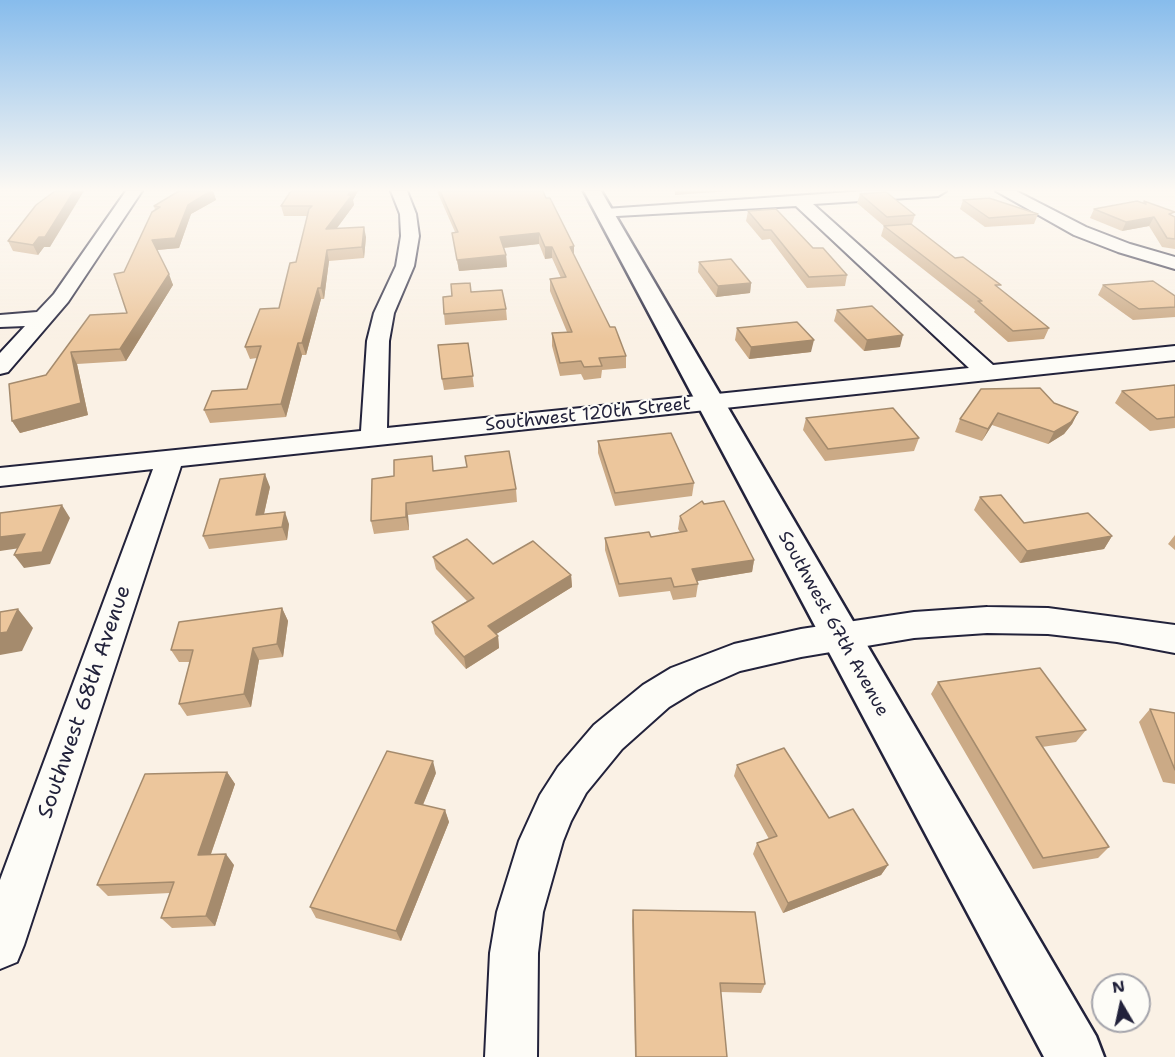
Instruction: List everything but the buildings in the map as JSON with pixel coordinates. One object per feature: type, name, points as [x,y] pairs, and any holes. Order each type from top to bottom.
[{"type":"main road","name":"Southwest 67th Avenue","points":[[619,240],[1075,1057]]},
{"type":"street","points":[[0,367],[45,318],[101,240]]},
{"type":"street","points":[[374,438],[378,341],[384,313],[405,266],[410,240]]},
{"type":"street","points":[[843,240],[988,373]]},
{"type":"street","points":[[1104,240],[1175,262]]},
{"type":"street","points":[[0,321],[45,318]]},
{"type":"street","name":"Southwest 120th Street","points":[[0,477],[988,373],[1171,356]]},
{"type":"street","name":"Southwest 68th Avenue","points":[[0,945],[170,459]]},
{"type":"street","points":[[511,1057],[514,953],[520,912],[529,875],[541,841],[555,809],[587,761],[632,715],[656,696],[684,679],[734,658],[839,636],[951,622],[1020,619],[1087,625],[1175,639]]}]
